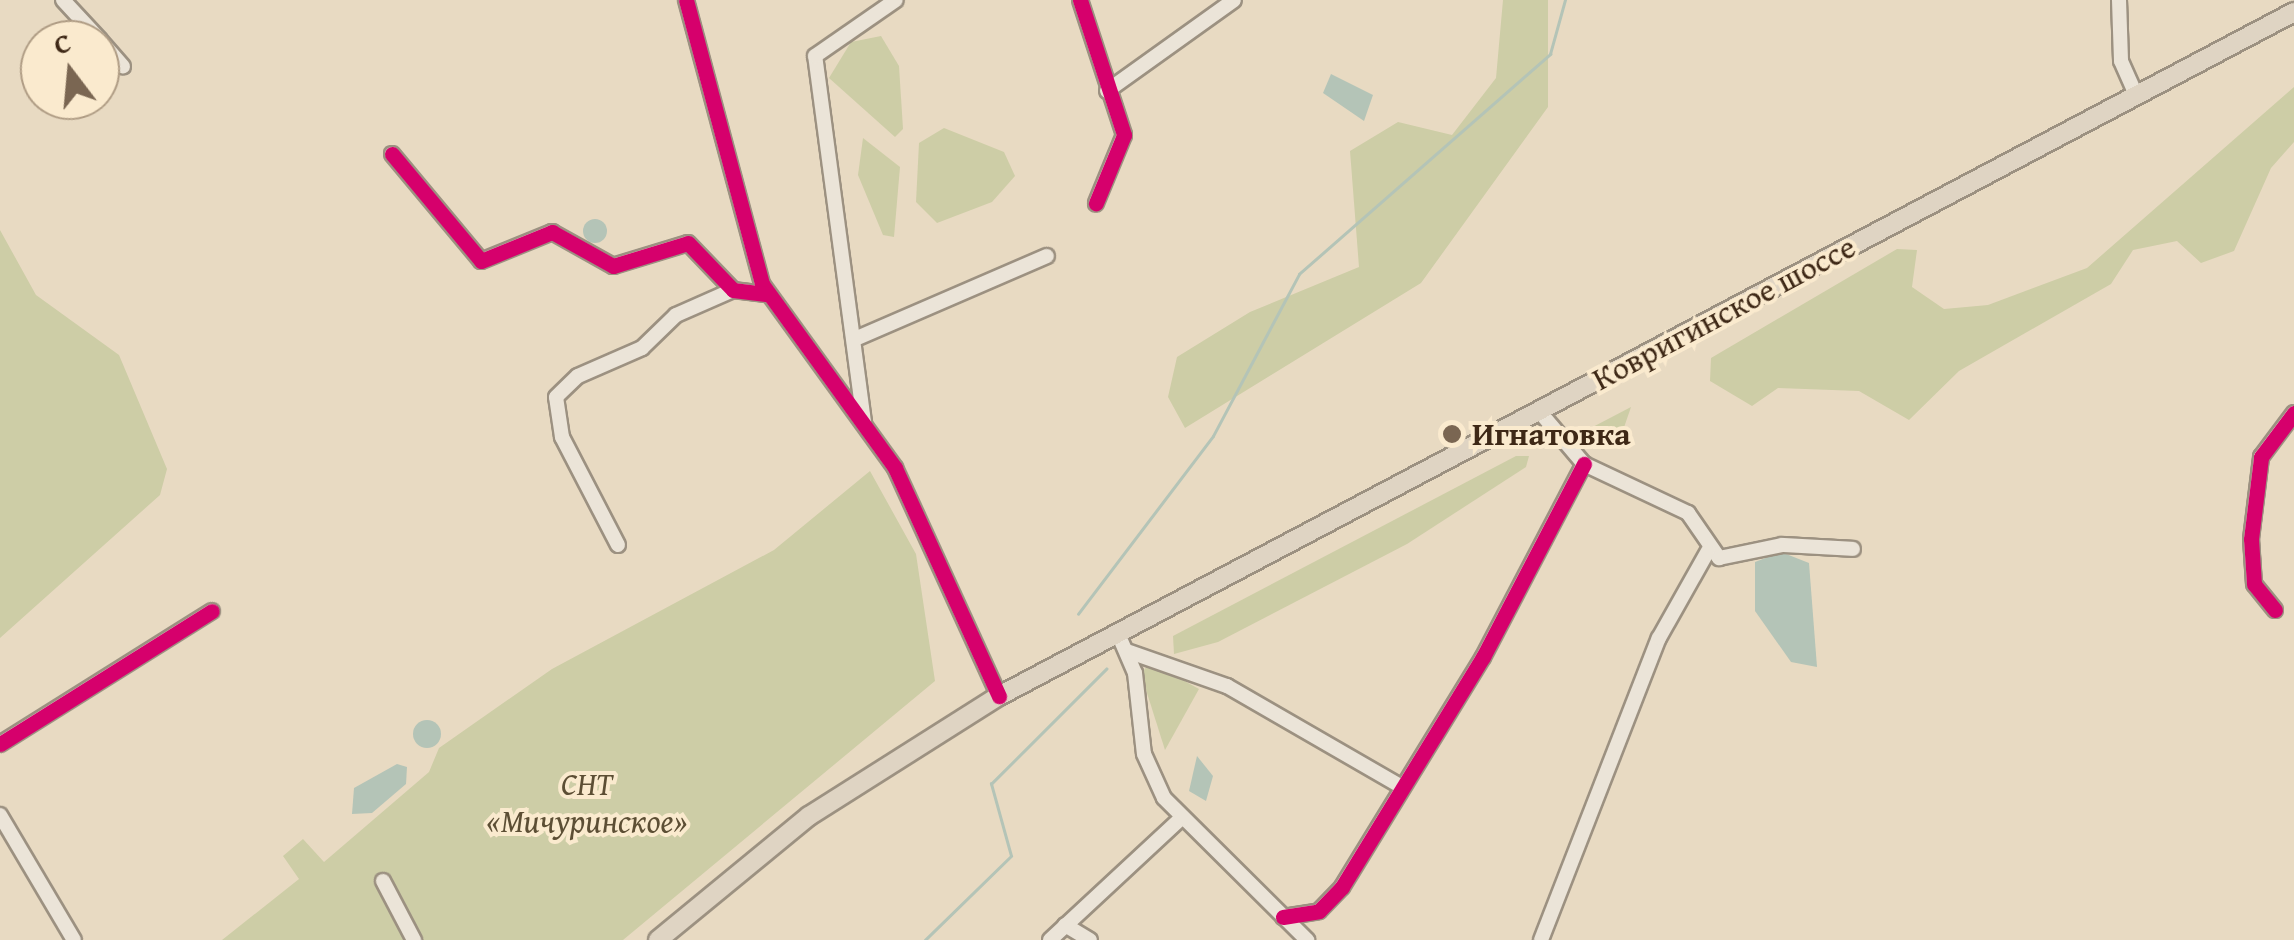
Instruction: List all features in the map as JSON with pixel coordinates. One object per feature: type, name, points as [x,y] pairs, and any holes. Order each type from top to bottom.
[{"type":"main road","name":"Ковригинское шоссе","points":[[1000,696],[1123,644],[1156,617],[1539,410],[2294,12]]},
{"type":"main road","points":[[658,940],[809,816],[1000,696]]},
{"type":"street","points":[[63,0],[82,20]]},
{"type":"street","points":[[686,0],[768,294],[895,468],[1000,696]]},
{"type":"street","points":[[864,423],[815,56],[896,0]]},
{"type":"street","points":[[1080,0],[1124,135],[1096,203]]},
{"type":"street","points":[[1107,91],[1234,0]]},
{"type":"street","points":[[2119,0],[2121,60],[2136,95]]},
{"type":"street","points":[[120,63],[123,66]]},
{"type":"street","points":[[392,154],[481,261],[552,232],[612,266],[688,243],[733,290]]},
{"type":"street","points":[[855,339],[1047,256]]},
{"type":"street","points":[[618,545],[562,437],[556,397],[578,376],[642,348],[676,315],[733,290],[768,294]]},
{"type":"street","points":[[1539,410],[1584,464],[1688,514],[1708,552],[1732,562],[1782,545],[1853,549]]},
{"type":"street","points":[[2275,610],[2254,584],[2251,538],[2261,457],[2294,413]]},
{"type":"street","points":[[1283,917],[1330,902],[1482,657],[1584,464]]},
{"type":"street","points":[[1541,940],[1660,638],[1708,552]]},
{"type":"street","points":[[0,744],[212,611]]},
{"type":"street","points":[[1123,644],[1228,686],[1400,786]]},
{"type":"street","points":[[1123,644],[1144,754],[1180,818],[1307,940]]},
{"type":"street","points":[[0,815],[74,940]]},
{"type":"street","points":[[1050,940],[1180,818]]},
{"type":"street","points":[[383,882],[414,940]]},
{"type":"street","points":[[1065,925],[1090,940]]},
{"type":"green space","points":[[1503,0],[1548,0],[1548,107],[1421,283],[1185,428],[1168,397],[1177,357],[1250,312],[1359,267],[1350,151],[1398,122],[1452,135],[1496,78]]},
{"type":"green space","points":[[881,36],[899,66],[903,129],[895,137],[829,78],[851,42]]},
{"type":"green space","points":[[2294,87],[2294,142],[2271,168],[2234,251],[2201,263],[2177,241],[2133,250],[2111,284],[1959,371],[1909,420],[1859,391],[1778,388],[1752,406],[1710,381],[1711,358],[1897,249],[1917,250],[1912,287],[1944,309],[1988,305],[2087,268]]},
{"type":"green space","points":[[944,128],[1004,152],[1015,176],[992,202],[937,223],[916,202],[919,143]]},
{"type":"green space","points":[[863,138],[900,167],[894,237],[883,235],[858,175]]},
{"type":"green space","points":[[0,230],[36,295],[119,355],[167,469],[160,495],[0,638]]},
{"type":"green space","points":[[1631,407],[1620,439],[1590,446],[1587,430]]},
{"type":"green space","points":[[1516,456],[1529,456],[1526,467],[1407,544],[1218,642],[1174,654],[1173,636]]},
{"type":"green space","name":"СНТ «Мичуринское»","points":[[870,471],[916,554],[935,681],[623,940],[222,940],[299,879],[283,856],[303,839],[324,862],[429,772],[439,748],[552,669],[774,550]]},
{"type":"green space","points":[[1150,662],[1199,689],[1165,750],[1141,674]]},
{"type":"shaded area","points":[[1331,74],[1373,95],[1364,121],[1323,93]]},
{"type":"shaded area","points":[[595,219],[607,231],[595,243],[583,231]]},
{"type":"shaded area","points":[[1781,552],[1809,563],[1817,667],[1791,662],[1755,611],[1755,562]]},
{"type":"shaded area","points":[[427,720],[437,724],[441,734],[437,744],[427,748],[417,744],[413,734],[417,724]]},
{"type":"shaded area","points":[[1197,756],[1213,776],[1206,801],[1189,791]]},
{"type":"shaded area","points":[[397,764],[407,767],[406,784],[372,813],[352,814],[354,788]]},
{"type":"waterway","points":[[1078,614],[1213,436],[1299,274],[1550,54],[1565,0]]},
{"type":"waterway","points":[[925,940],[1011,856],[991,784],[1106,669]]},
{"type":"cycle path","points":[[686,0],[762,284],[895,468],[999,696]]},
{"type":"cycle path","points":[[1080,0],[1124,135],[1096,203]]},
{"type":"cycle path","points":[[392,154],[481,261],[552,232],[613,266],[688,243],[733,290],[768,294]]},
{"type":"cycle path","points":[[2275,610],[2254,584],[2251,539],[2261,457],[2294,413]]},
{"type":"cycle path","points":[[1283,917],[1319,911],[1342,887],[1483,657],[1584,464]]},
{"type":"cycle path","points":[[0,744],[212,611]]},
{"type":"place","name":"Игнатовка","points":[[1452,434]]}]
